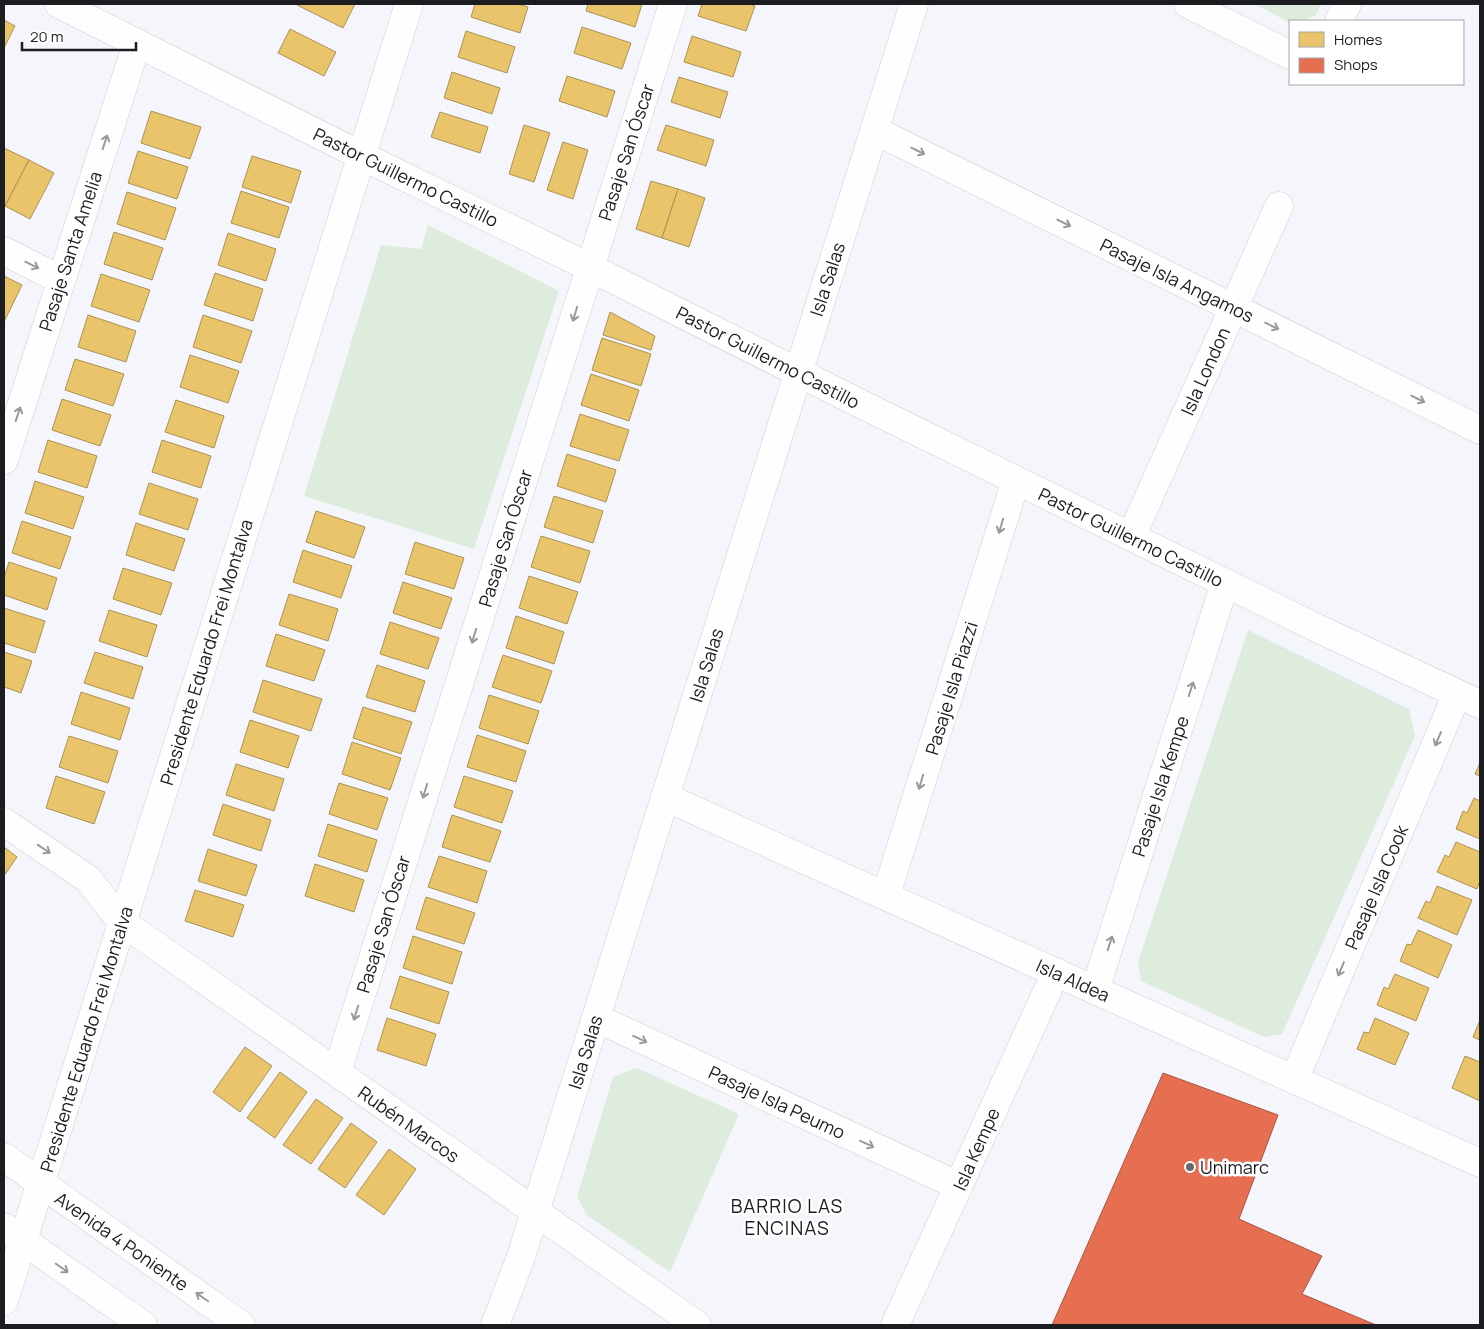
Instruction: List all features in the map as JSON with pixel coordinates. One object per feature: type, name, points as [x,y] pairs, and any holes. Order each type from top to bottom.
[{"type":"street","name":"Pastor Guillermo Castillo","points":[[60,4],[362,156],[1131,537],[1469,699]]},
{"type":"street","name":"Presidente Eduardo Frei Montalva","points":[[4,1300],[13,1234],[40,1183],[409,4]]},
{"type":"street","name":"Pasaje San Óscar","points":[[336,1072],[673,4]]},
{"type":"street","name":"Isla Salas","points":[[495,1325],[521,1257],[914,4]]},
{"type":"street","points":[[1188,4],[1289,54]]},
{"type":"street","points":[[1339,20],[1347,4]]},
{"type":"street","name":"Pasaje Santa Amelia","points":[[4,460],[136,42]]},
{"type":"street","name":"Pasaje Isla Angamos","points":[[874,130],[1480,430]]},
{"type":"street","name":"Isla London","points":[[1131,537],[1279,206]]},
{"type":"street","points":[[4,251],[61,280]]},
{"type":"street","name":"Pasaje Isla Piazzi","points":[[886,895],[1016,480]]},
{"type":"street","name":"Pasaje Isla Kempe","points":[[1095,990],[1225,583]]},
{"type":"street","name":"Pasaje Isla Cook","points":[[1294,1080],[1469,699]]},
{"type":"street","name":"Isla Aldea","points":[[665,797],[1480,1163]]},
{"type":"street","name":"Rubén Marcos","points":[[4,822],[88,880],[122,922],[697,1325]]},
{"type":"street","name":"Isla Kempe","points":[[896,1325],[1056,972]]},
{"type":"street","name":"Pasaje Isla Peumo","points":[[596,1018],[959,1186]]},
{"type":"street","name":"Avenida 4 Poniente","points":[[4,1157],[241,1325]]},
{"type":"street","points":[[13,1234],[143,1325]]},
{"type":"green space","points":[[1255,4],[1321,4],[1316,15],[1305,20],[1289,20],[1289,22]]},
{"type":"green space","points":[[428,225],[559,291],[474,549],[304,496],[381,245],[421,249]]},
{"type":"green space","points":[[1248,630],[1409,709],[1415,736],[1282,1034],[1264,1037],[1141,981],[1138,962]]},
{"type":"green space","points":[[637,1068],[739,1114],[670,1272],[588,1216],[577,1197],[613,1077]]},
{"type":"building: Homes","points":[[298,4],[355,4],[343,28]]},
{"type":"building: Homes","points":[[475,4],[518,4],[528,7],[520,33],[471,17]]},
{"type":"building: Homes","points":[[588,4],[642,4],[635,27],[586,11]]},
{"type":"building: Homes","points":[[702,4],[749,4],[755,6],[746,31],[698,16]]},
{"type":"building: Homes","points":[[4,20],[15,26],[4,48]]},
{"type":"building: Homes","points":[[582,27],[631,43],[622,69],[574,53]]},
{"type":"building: Homes","points":[[290,29],[336,52],[324,76],[278,53]]},
{"type":"building: Homes","points":[[466,31],[515,47],[507,73],[458,57]]},
{"type":"building: Homes","points":[[692,36],[741,52],[733,77],[684,62]]},
{"type":"building: Homes","points":[[452,72],[500,88],[492,114],[444,98]]},
{"type":"building: Homes","points":[[567,76],[615,91],[607,117],[559,101]]},
{"type":"building: Homes","points":[[679,77],[728,92],[720,118],[671,102]]},
{"type":"building: Homes","points":[[151,111],[201,127],[190,159],[141,143]]},
{"type":"building: Homes","points":[[440,112],[488,127],[480,153],[431,137]]},
{"type":"building: Homes","points":[[524,125],[550,133],[534,182],[509,174]]},
{"type":"building: Homes","points":[[666,125],[714,140],[706,166],[657,150]]},
{"type":"building: Homes","points":[[563,142],[588,150],[573,199],[547,190]]},
{"type":"building: Homes","points":[[4,148],[29,160],[5,206],[4,205]]},
{"type":"building: Homes","points":[[138,151],[188,167],[177,199],[128,183]]},
{"type":"building: Homes","points":[[252,156],[301,171],[291,203],[242,187]]},
{"type":"building: Homes","points":[[29,160],[54,173],[30,219],[5,206]]},
{"type":"building: Homes","points":[[651,181],[678,189],[662,238],[636,229]]},
{"type":"building: Homes","points":[[678,189],[705,198],[689,247],[662,238]]},
{"type":"building: Homes","points":[[241,191],[289,207],[279,238],[231,223]]},
{"type":"building: Homes","points":[[127,192],[176,208],[165,240],[117,224]]},
{"type":"building: Homes","points":[[114,232],[163,248],[152,280],[104,264]]},
{"type":"building: Homes","points":[[228,233],[276,249],[266,281],[218,265]]},
{"type":"building: Homes","points":[[215,273],[263,289],[253,321],[204,305]]},
{"type":"building: Homes","points":[[101,274],[150,290],[139,322],[91,306]]},
{"type":"building: Homes","points":[[4,276],[22,285],[4,322]]},
{"type":"building: Homes","points":[[610,312],[655,336],[651,350],[603,335]]},
{"type":"building: Homes","points":[[88,315],[136,331],[126,362],[78,347]]},
{"type":"building: Homes","points":[[203,315],[252,331],[241,363],[193,347]]},
{"type":"building: Homes","points":[[602,338],[651,354],[641,386],[592,370]]},
{"type":"building: Homes","points":[[190,355],[239,371],[228,403],[180,387]]},
{"type":"building: Homes","points":[[75,359],[124,374],[113,406],[65,390]]},
{"type":"building: Homes","points":[[591,374],[639,390],[629,421],[581,405]]},
{"type":"building: Homes","points":[[62,399],[111,415],[100,446],[52,430]]},
{"type":"building: Homes","points":[[176,400],[224,416],[214,448],[165,432]]},
{"type":"building: Homes","points":[[580,414],[629,430],[619,461],[570,446]]},
{"type":"building: Homes","points":[[48,440],[97,456],[87,488],[38,472]]},
{"type":"building: Homes","points":[[162,440],[211,456],[201,488],[152,472]]},
{"type":"building: Homes","points":[[567,454],[616,470],[606,502],[557,486]]},
{"type":"building: Homes","points":[[35,481],[84,497],[73,529],[25,513]]},
{"type":"building: Homes","points":[[149,483],[198,499],[188,530],[139,514]]},
{"type":"building: Homes","points":[[554,496],[603,511],[593,543],[544,527]]},
{"type":"building: Homes","points":[[316,511],[365,527],[354,558],[306,542]]},
{"type":"building: Homes","points":[[22,521],[71,537],[60,569],[12,553]]},
{"type":"building: Homes","points":[[136,523],[185,539],[174,571],[126,555]]},
{"type":"building: Homes","points":[[541,536],[590,551],[580,583],[531,567]]},
{"type":"building: Homes","points":[[415,542],[464,558],[454,589],[405,574]]},
{"type":"building: Homes","points":[[303,550],[352,566],[341,598],[293,582]]},
{"type":"building: Homes","points":[[9,562],[57,578],[47,610],[4,595],[4,578]]},
{"type":"building: Homes","points":[[123,568],[172,583],[161,615],[113,599]]},
{"type":"building: Homes","points":[[529,576],[578,592],[567,624],[519,608]]},
{"type":"building: Homes","points":[[403,582],[452,598],[441,629],[393,613]]},
{"type":"building: Homes","points":[[289,594],[338,609],[328,641],[279,625]]},
{"type":"building: Homes","points":[[4,608],[45,621],[35,653],[4,643]]},
{"type":"building: Homes","points":[[109,610],[157,625],[147,657],[99,641]]},
{"type":"building: Homes","points":[[516,616],[564,632],[554,664],[506,648]]},
{"type":"building: Homes","points":[[390,622],[439,638],[428,669],[380,654]]},
{"type":"building: Homes","points":[[276,634],[325,650],[314,681],[266,666]]},
{"type":"building: Homes","points":[[4,652],[32,661],[21,693],[4,687]]},
{"type":"building: Homes","points":[[95,652],[143,667],[133,699],[84,683]]},
{"type":"building: Homes","points":[[503,655],[552,671],[541,703],[492,687]]},
{"type":"building: Homes","points":[[377,665],[425,681],[415,712],[366,697]]},
{"type":"building: Homes","points":[[263,680],[322,699],[311,731],[253,712]]},
{"type":"building: Homes","points":[[81,692],[130,708],[120,740],[71,724]]},
{"type":"building: Homes","points":[[489,695],[539,711],[528,744],[479,728]]},
{"type":"building: Homes","points":[[363,707],[412,722],[401,754],[353,738]]},
{"type":"building: Homes","points":[[250,720],[299,736],[288,768],[240,752]]},
{"type":"building: Homes","points":[[477,735],[526,751],[516,782],[467,767]]},
{"type":"building: Homes","points":[[69,736],[118,751],[108,783],[59,767]]},
{"type":"building: Homes","points":[[352,742],[401,758],[390,790],[342,774]]},
{"type":"building: Homes","points":[[1480,763],[1480,776],[1475,774]]},
{"type":"building: Homes","points":[[236,764],[284,779],[274,811],[226,795]]},
{"type":"building: Homes","points":[[56,776],[105,792],[94,824],[46,808]]},
{"type":"building: Homes","points":[[464,776],[513,791],[502,823],[454,807]]},
{"type":"building: Homes","points":[[339,783],[388,798],[377,830],[329,814]]},
{"type":"building: Homes","points":[[1474,798],[1480,801],[1480,839],[1456,829],[1463,811],[1467,813]]},
{"type":"building: Homes","points":[[223,804],[271,820],[261,851],[213,835]]},
{"type":"building: Homes","points":[[452,815],[501,831],[490,862],[442,847]]},
{"type":"building: Homes","points":[[328,824],[377,840],[367,872],[318,856]]},
{"type":"building: Homes","points":[[1456,842],[1480,852],[1480,880],[1477,889],[1437,872],[1445,855],[1449,857]]},
{"type":"building: Homes","points":[[4,847],[17,857],[4,876]]},
{"type":"building: Homes","points":[[208,849],[257,865],[246,896],[198,881]]},
{"type":"building: Homes","points":[[439,856],[487,871],[477,903],[428,887]]},
{"type":"building: Homes","points":[[315,864],[364,880],[354,912],[305,896]]},
{"type":"building: Homes","points":[[1437,886],[1472,900],[1457,935],[1418,918],[1426,901],[1430,903]]},
{"type":"building: Homes","points":[[195,890],[244,905],[233,937],[185,921]]},
{"type":"building: Homes","points":[[426,897],[475,913],[464,944],[416,929]]},
{"type":"building: Homes","points":[[1418,930],[1452,945],[1438,978],[1400,961],[1407,944],[1411,945]]},
{"type":"building: Homes","points":[[413,936],[462,952],[452,984],[403,968]]},
{"type":"building: Homes","points":[[1395,974],[1429,988],[1416,1021],[1377,1005],[1384,987],[1388,989]]},
{"type":"building: Homes","points":[[400,976],[449,992],[439,1024],[390,1008]]},
{"type":"building: Homes","points":[[387,1018],[436,1034],[426,1066],[377,1050]]},
{"type":"building: Homes","points":[[1375,1018],[1409,1033],[1395,1065],[1357,1049],[1364,1032],[1369,1033]]},
{"type":"building: Homes","points":[[1480,1020],[1480,1040],[1473,1037]]},
{"type":"building: Homes","points":[[245,1047],[272,1066],[240,1112],[213,1092]]},
{"type":"building: Homes","points":[[1465,1056],[1480,1062],[1480,1101],[1452,1088]]},
{"type":"building: Homes","points":[[280,1072],[307,1092],[275,1138],[247,1118]]},
{"type":"building: Homes","points":[[316,1099],[343,1118],[311,1164],[283,1145]]},
{"type":"building: Homes","points":[[351,1123],[377,1142],[345,1188],[318,1169]]},
{"type":"building: Homes","points":[[389,1149],[416,1169],[384,1215],[356,1195]]},
{"type":"building: Shops","name":"Unimarc","points":[[1163,1073],[1278,1115],[1239,1219],[1322,1256],[1302,1294],[1376,1325],[1052,1325]]},
{"type":"place","name":"Unimarc","points":[[1190,1167]]},
{"type":"district","name":"BARRIO LAS ENCINAS","points":[[787,1217]]}]
